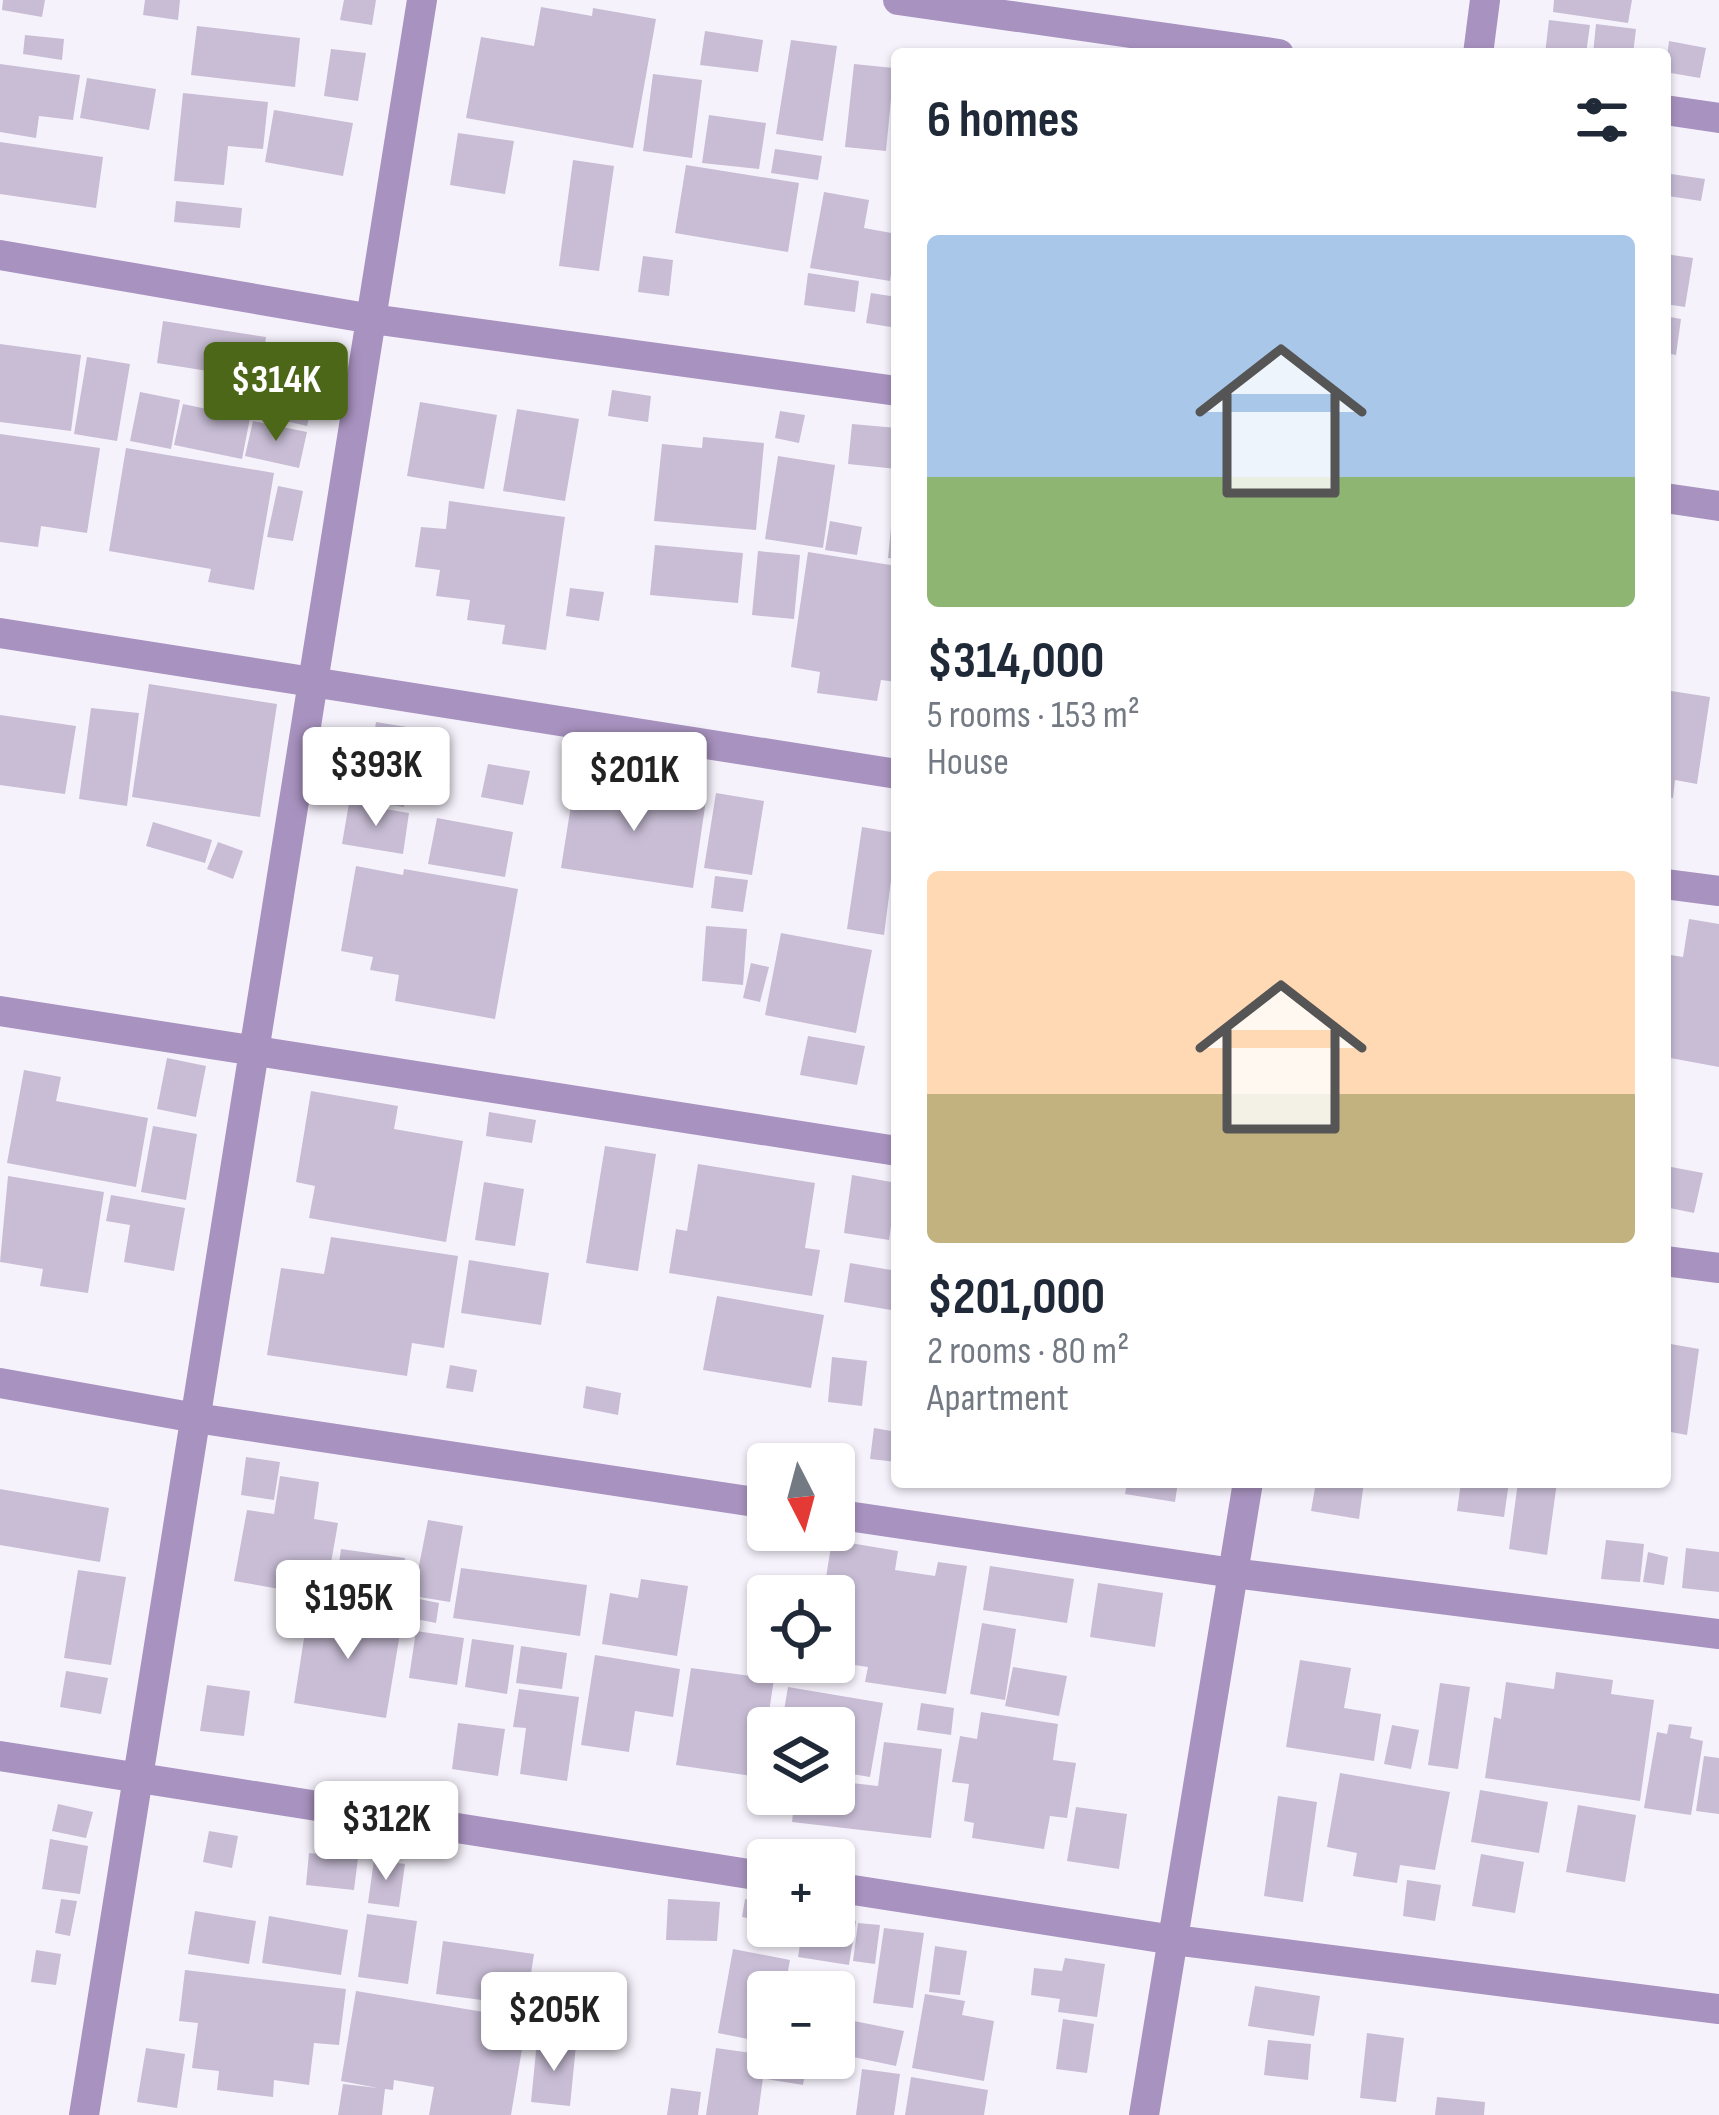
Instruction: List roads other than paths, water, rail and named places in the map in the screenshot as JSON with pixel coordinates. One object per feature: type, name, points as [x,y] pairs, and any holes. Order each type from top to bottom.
[{"type":"street","points":[[84,2115],[422,0]]},
{"type":"street","points":[[898,0],[1238,48]]},
{"type":"street","points":[[1479,48],[1485,0]]},
{"type":"street","points":[[1671,111],[1719,118]]},
{"type":"street","points":[[0,255],[372,319],[891,391]]},
{"type":"street","points":[[1671,499],[1719,506]]},
{"type":"street","points":[[0,633],[891,773]]},
{"type":"street","points":[[1671,885],[1719,891]]},
{"type":"street","points":[[0,1011],[891,1149]]},
{"type":"street","points":[[1671,1262],[1719,1268]]},
{"type":"street","points":[[0,1383],[196,1418],[747,1501]]},
{"type":"street","points":[[1144,2115],[1247,1488]]},
{"type":"street","points":[[855,1517],[1233,1574],[1719,1634]]},
{"type":"street","points":[[0,1756],[747,1874]]},
{"type":"street","points":[[855,1890],[1174,1940],[1719,2009]]}]
